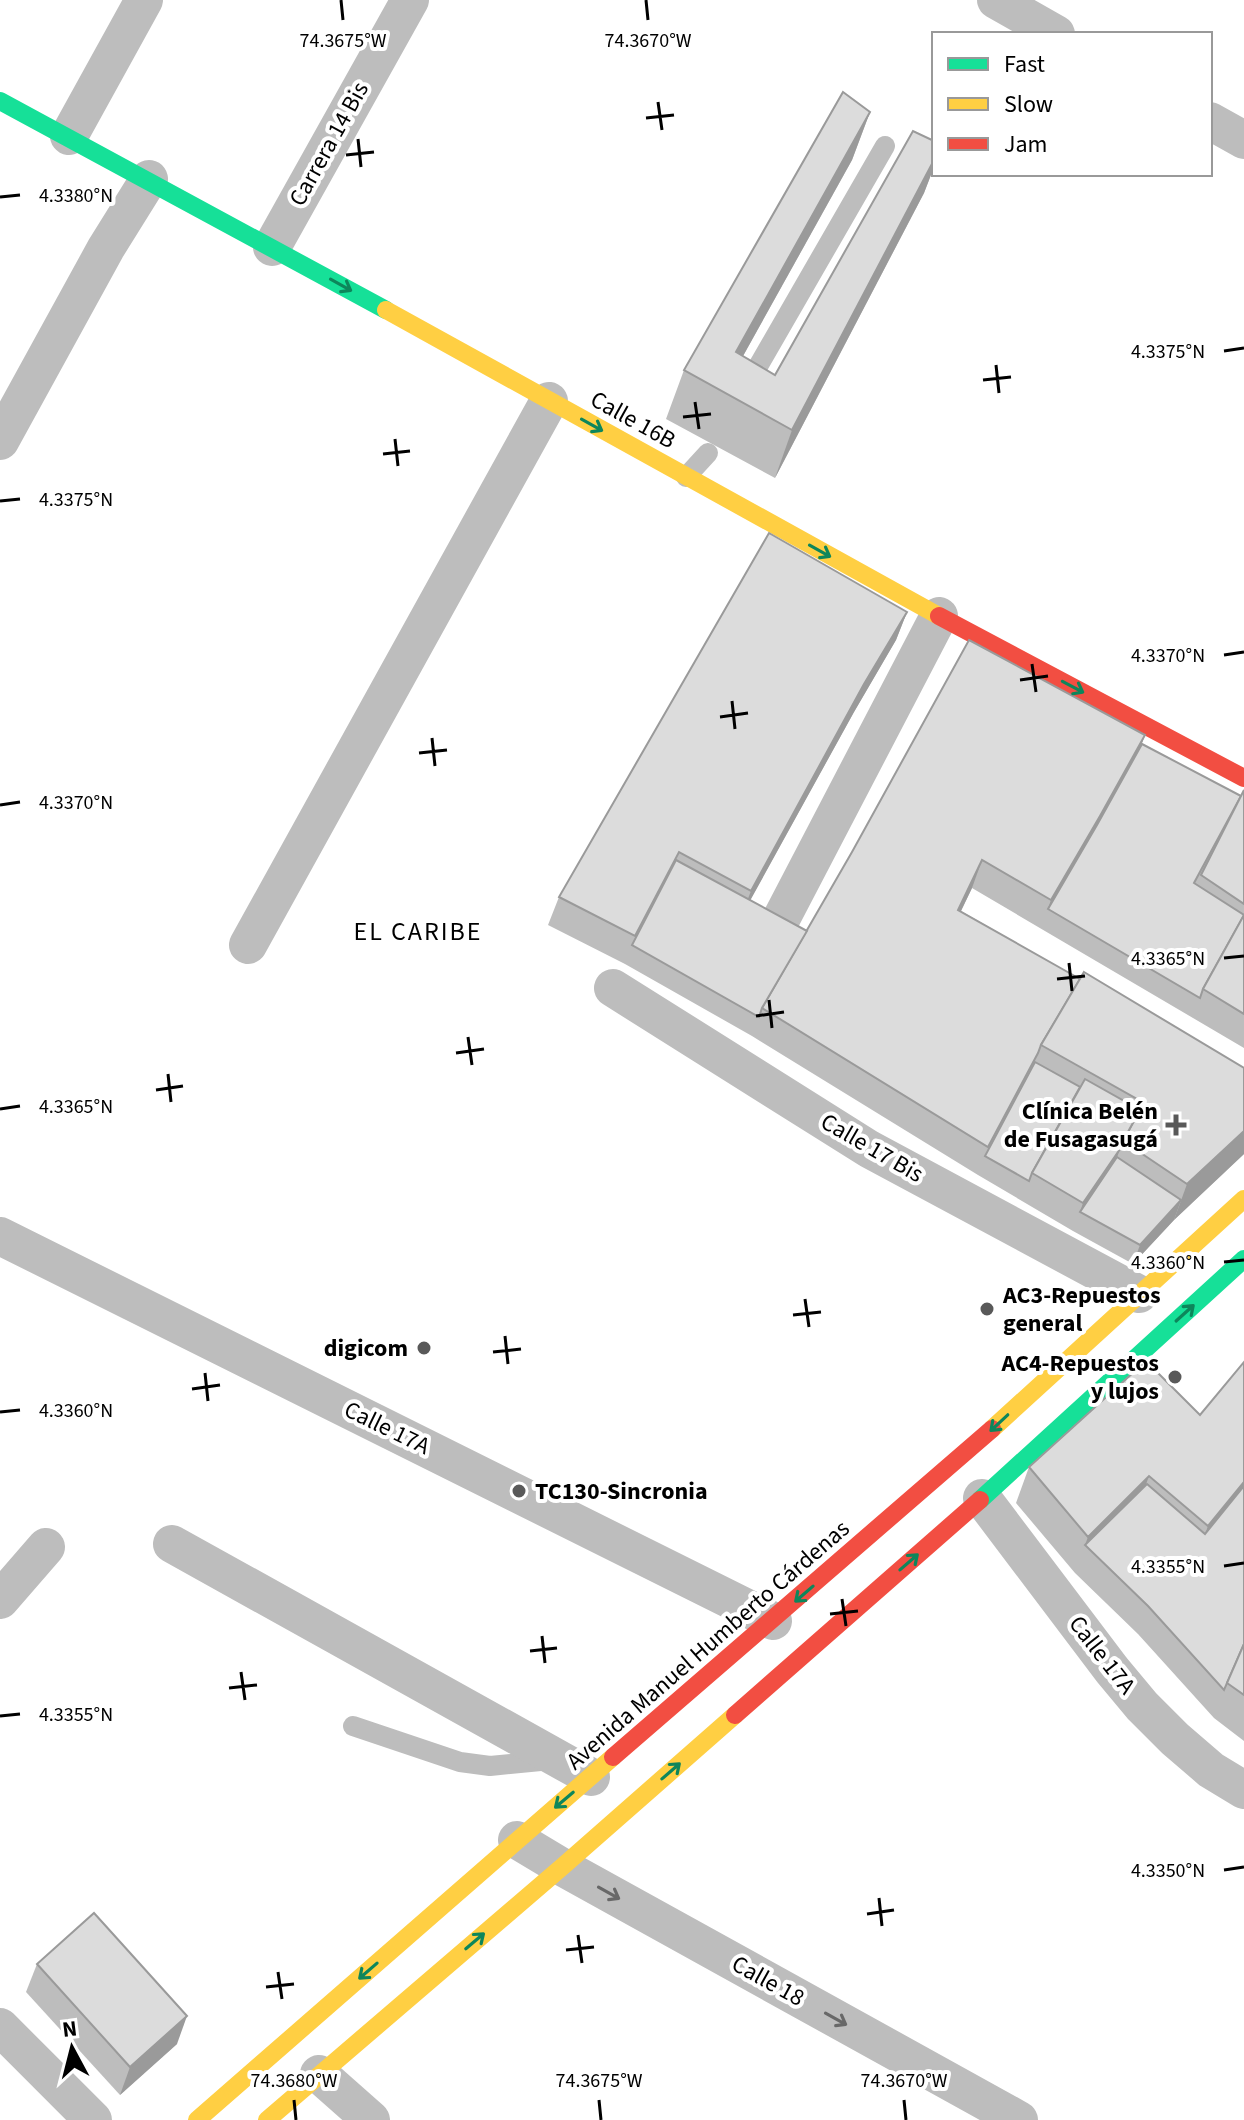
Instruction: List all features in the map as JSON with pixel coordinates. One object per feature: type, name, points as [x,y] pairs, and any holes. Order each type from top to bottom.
[{"type":"main road","name":"Calle 16B","points":[[0,101],[149,179],[939,616],[1244,778]]},
{"type":"main road","name":"Avenida Manuel Humberto Cárdenas","points":[[197,2120],[956,1462],[1244,1199]]},
{"type":"main road","points":[[267,2120],[562,1867],[982,1498],[1244,1259]]},
{"type":"street","points":[[69,136],[144,0]]},
{"type":"street","name":"Carrera 14 Bis","points":[[272,247],[410,0]]},
{"type":"street","points":[[996,0],[1052,32]]},
{"type":"street","points":[[1212,122],[1244,140]]},
{"type":"street","points":[[0,441],[106,248],[149,179]]},
{"type":"street","points":[[248,945],[549,401]]},
{"type":"street","points":[[780,921],[939,616]]},
{"type":"street","name":"Calle 17 Bis","points":[[613,988],[869,1149],[1139,1294]]},
{"type":"street","name":"Calle 17A","points":[[0,1236],[773,1621]]},
{"type":"street","name":"Calle 17A","points":[[982,1498],[1142,1706],[1211,1770],[1244,1790]]},
{"type":"street","points":[[172,1544],[591,1777]]},
{"type":"street","points":[[0,1600],[46,1547]]},
{"type":"street","name":"Calle 18","points":[[517,1840],[1019,2120]]},
{"type":"street","points":[[0,2027],[93,2120]]},
{"type":"street","points":[[319,2074],[371,2120]]},
{"type":"lane","points":[[733,410],[885,146]]},
{"type":"lane","points":[[686,477],[708,453]]},
{"type":"lane","points":[[353,1726],[460,1762],[490,1766],[558,1759]]},
{"type":"building","points":[[843,92],[870,112],[736,352],[775,375],[913,131],[932,140],[932,164],[792,430],[684,370]]},
{"type":"building","points":[[769,533],[907,612],[751,891],[679,852],[635,936],[559,897]]},
{"type":"building","points":[[969,640],[1145,735],[1051,900],[982,860],[958,910],[1080,979],[1041,1045],[988,1147],[762,1008]]},
{"type":"building","points":[[1142,744],[1241,796],[1194,883],[1244,915],[1200,998],[1048,909]]},
{"type":"building","points":[[1244,790],[1244,904],[1201,875]]},
{"type":"building","points":[[676,860],[807,931],[759,1017],[632,945]]},
{"type":"building","points":[[1244,915],[1244,1014],[1203,989]]},
{"type":"building","name":"Clínica Belén de Fusagasugá","points":[[1084,972],[1244,1068],[1244,1131],[1187,1184],[1123,1141],[1144,1103],[1041,1045]]},
{"type":"building","points":[[1035,1062],[1080,1087],[1029,1181],[985,1156]]},
{"type":"building","points":[[1085,1079],[1140,1110],[1120,1149],[1083,1203],[1032,1173]]},
{"type":"building","points":[[1117,1157],[1181,1200],[1140,1245],[1080,1212]]},
{"type":"building","points":[[1146,1361],[1200,1415],[1244,1362],[1244,1482],[1208,1526],[1149,1476],[1088,1537],[1029,1467]]},
{"type":"building","points":[[1147,1484],[1205,1534],[1244,1486],[1244,1644],[1224,1690],[1148,1606],[1085,1545]]},
{"type":"building","points":[[1244,1644],[1244,1695],[1227,1683]]},
{"type":"building","points":[[94,1913],[187,2016],[130,2067],[37,1964]]},
{"type":"traffic: fast","points":[[0,101],[386,310]]},
{"type":"traffic: fast","points":[[980,1500],[1244,1259]]},
{"type":"traffic: slow","points":[[386,310],[939,616]]},
{"type":"traffic: slow","points":[[992,1429],[1244,1199]]},
{"type":"traffic: slow","points":[[267,2120],[735,1715]]},
{"type":"traffic: slow","points":[[197,2120],[613,1757]]},
{"type":"traffic: jam","points":[[939,616],[1244,778]]},
{"type":"traffic: jam","points":[[613,1757],[992,1429]]},
{"type":"traffic: jam","points":[[735,1715],[980,1500]]},
{"type":"place","name":"Clínica Belén de Fusagasugá","points":[[1176,1125]]},
{"type":"place","name":"AC3-Repuestos general","points":[[987,1309]]},
{"type":"place","name":"digicom","points":[[424,1348]]},
{"type":"place","name":"AC4-Repuestos y lujos","points":[[1175,1377]]},
{"type":"place","name":"TC130-Sincronia","points":[[519,1491]]},
{"type":"district","name":"EL CARIBE","points":[[418,931]]}]
